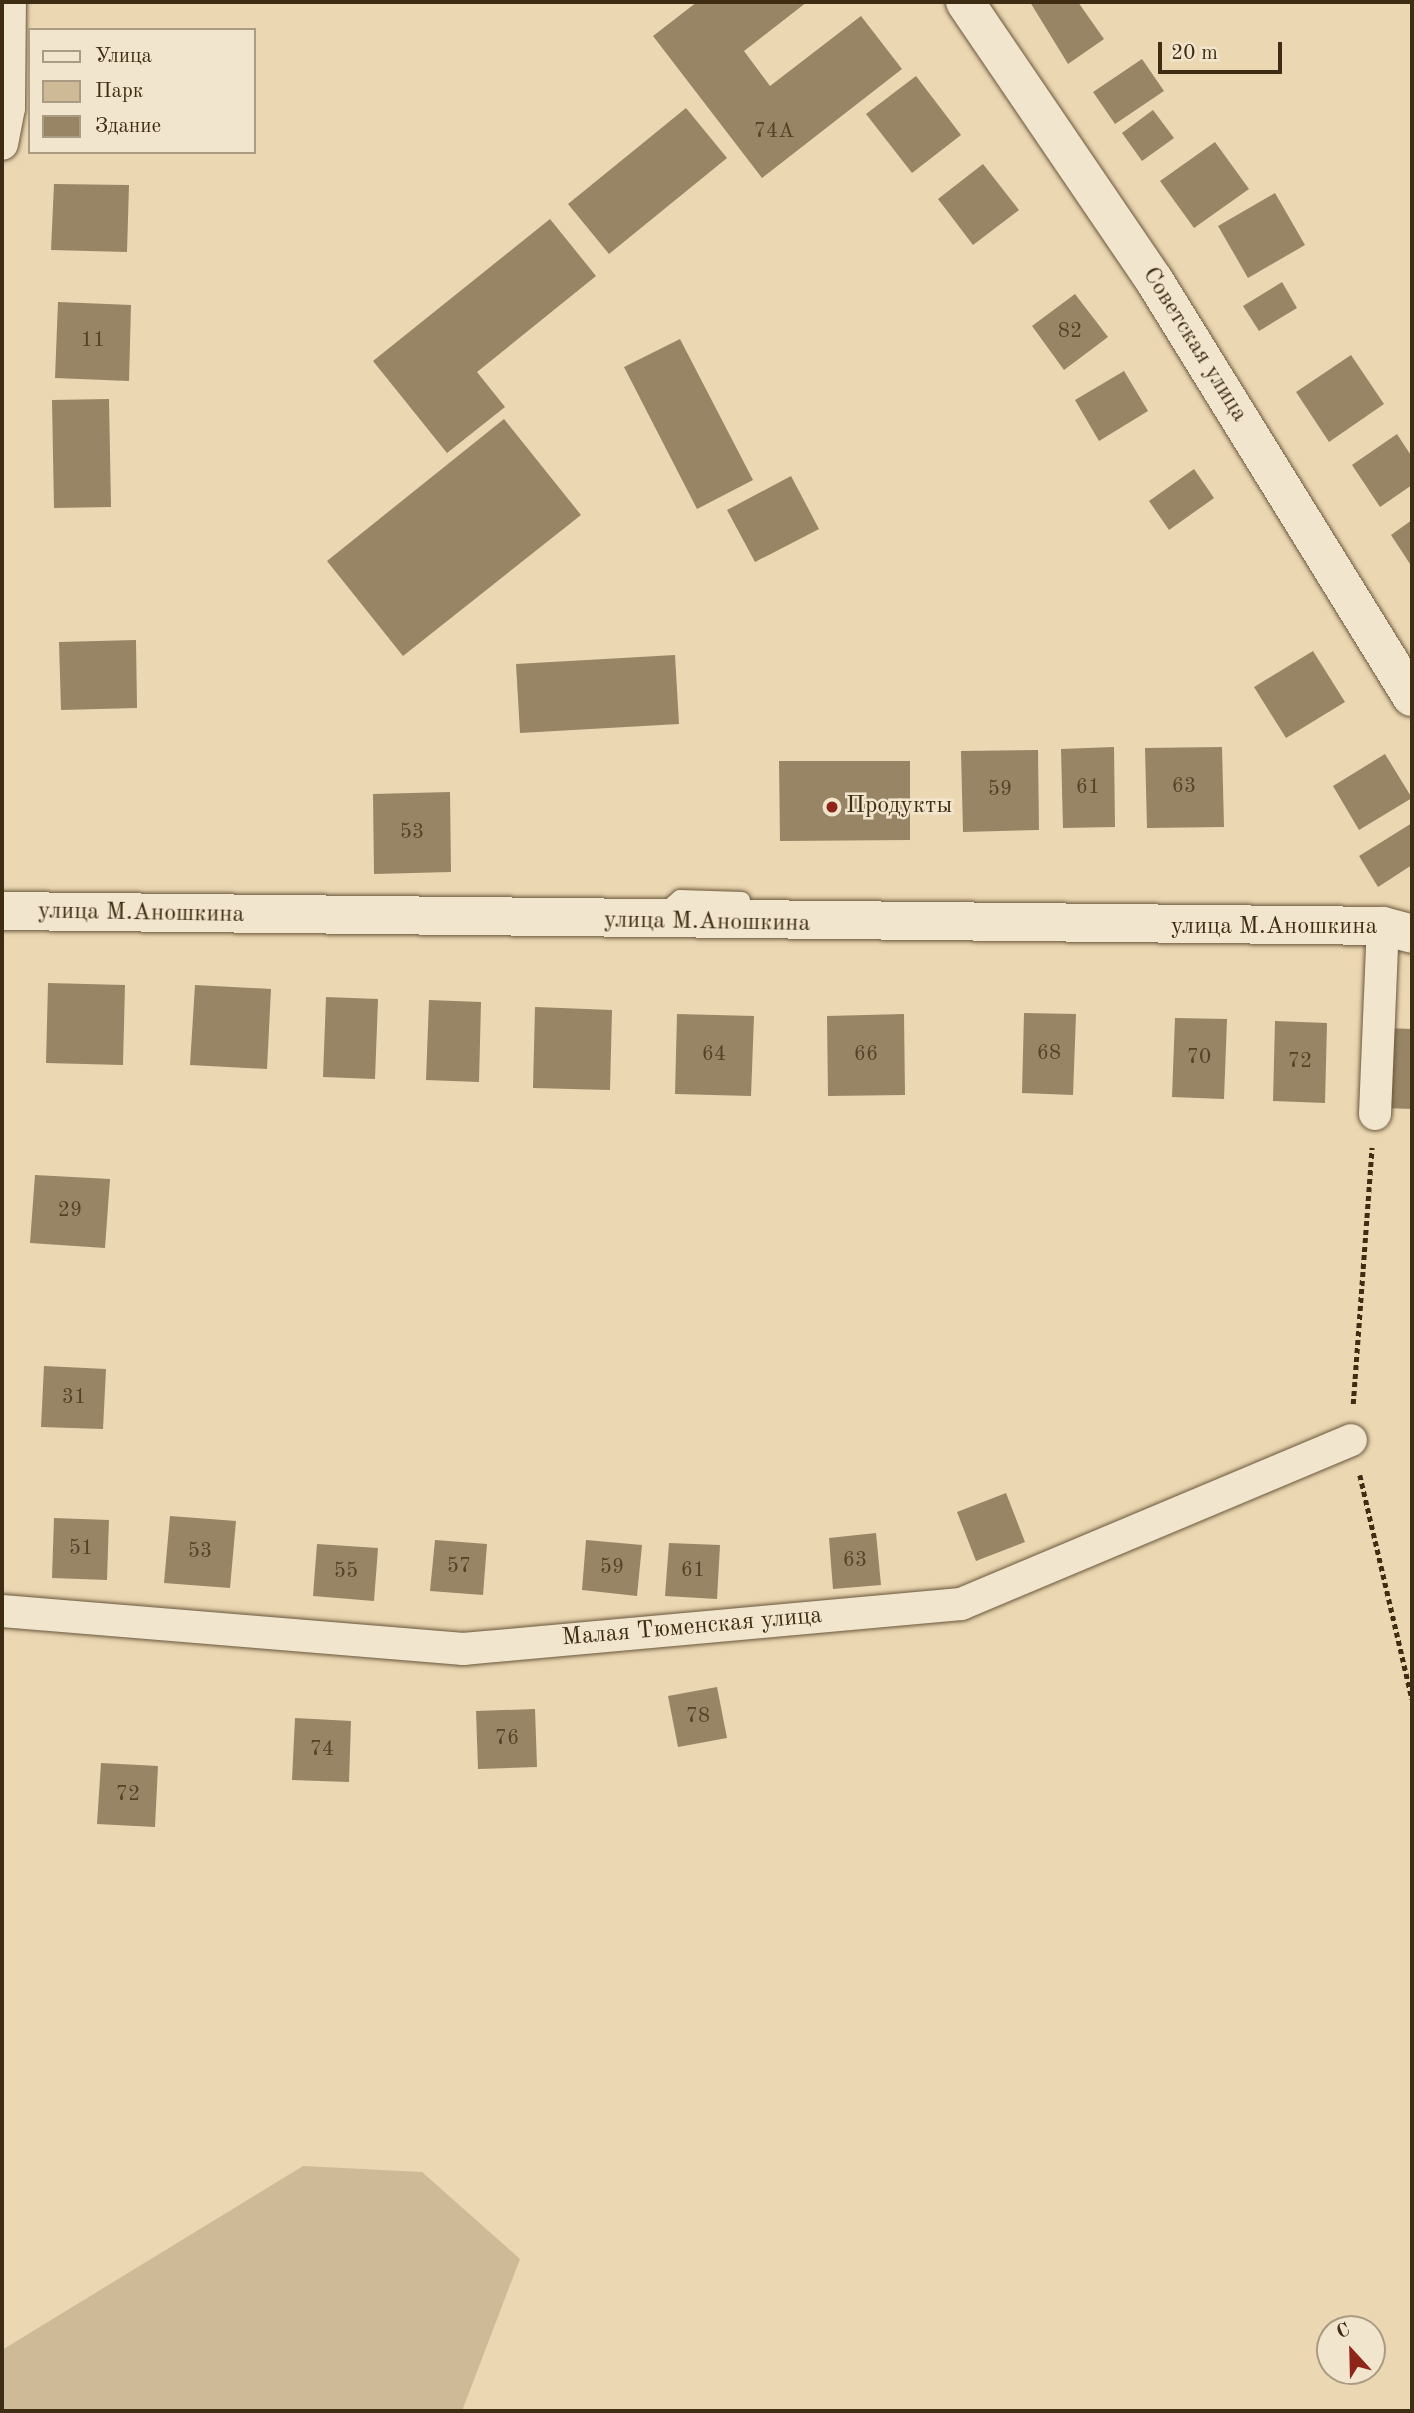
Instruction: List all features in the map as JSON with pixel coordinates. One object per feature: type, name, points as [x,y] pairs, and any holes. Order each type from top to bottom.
[{"type":"street","points":[[2,144],[9,108],[10,2]]},
{"type":"street","name":"Советская улица","points":[[965,2],[1154,280],[1412,697]]},
{"type":"street","name":"улица М.Аношкина","points":[[2,911],[775,925],[1398,930]]},
{"type":"street","points":[[1374,1114],[1398,930]]},
{"type":"street","name":"Малая Тюменская улица","points":[[2,1611],[463,1649],[961,1604],[1351,1440]]},
{"type":"green space","points":[[303,2166],[422,2172],[520,2259],[462,2411],[2,2411],[2,2350]]},
{"type":"building","points":[[697,2],[807,2],[744,51],[770,86],[861,16],[902,69],[762,178],[653,36]]},
{"type":"building","points":[[1030,2],[1078,2],[1104,39],[1068,64]]},
{"type":"building","points":[[1142,59],[1164,91],[1115,124],[1093,92]]},
{"type":"building","points":[[916,76],[961,135],[912,173],[866,114]]},
{"type":"building","points":[[686,108],[727,158],[609,254],[568,204]]},
{"type":"building","points":[[1153,110],[1174,138],[1142,161],[1122,133]]},
{"type":"building","points":[[1215,142],[1249,189],[1194,228],[1160,181]]},
{"type":"building","points":[[983,164],[1019,210],[973,245],[938,199]]},
{"type":"building","points":[[54,184],[129,185],[127,252],[51,250]]},
{"type":"building","points":[[1275,193],[1305,245],[1248,278],[1218,226]]},
{"type":"building","points":[[550,219],[596,276],[477,372],[505,407],[447,453],[373,361]]},
{"type":"building","points":[[1282,282],[1297,308],[1259,331],[1243,306]]},
{"type":"building","points":[[1075,294],[1108,337],[1064,370],[1032,326]]},
{"type":"building","points":[[58,302],[131,305],[129,381],[55,378]]},
{"type":"building","points":[[680,339],[753,480],[697,509],[624,367]]},
{"type":"building","points":[[1351,355],[1384,404],[1329,442],[1296,392]]},
{"type":"building","points":[[1124,371],[1148,411],[1099,441],[1075,400]]},
{"type":"building","points":[[109,399],[111,507],[54,508],[52,400]]},
{"type":"building","points":[[504,419],[581,515],[403,656],[327,561]]},
{"type":"building","points":[[1397,434],[1412,457],[1412,485],[1380,507],[1352,465]]},
{"type":"building","points":[[1194,469],[1214,498],[1169,530],[1149,501]]},
{"type":"building","points":[[791,476],[819,529],[755,562],[727,510]]},
{"type":"building","points":[[1412,520],[1412,567],[1391,535]]},
{"type":"building","points":[[136,640],[137,708],[61,710],[59,642]]},
{"type":"building","points":[[1313,651],[1345,702],[1286,738],[1254,687]]},
{"type":"building","points":[[675,655],[679,724],[520,733],[516,664]]},
{"type":"building","points":[[1114,747],[1115,827],[1063,828],[1061,749]]},
{"type":"building","points":[[1222,747],[1224,827],[1147,828],[1145,748]]},
{"type":"building","points":[[1038,750],[1039,830],[963,832],[961,751]]},
{"type":"building","points":[[1385,754],[1412,798],[1359,830],[1333,786]]},
{"type":"building","points":[[779,761],[910,761],[910,840],[780,841]]},
{"type":"building","points":[[450,792],[451,872],[374,874],[373,794]]},
{"type":"building","points":[[1412,823],[1412,865],[1378,887],[1359,856]]},
{"type":"building","points":[[48,983],[125,985],[123,1065],[46,1063]]},
{"type":"building","points":[[195,985],[271,989],[267,1069],[190,1065]]},
{"type":"building","points":[[326,997],[378,999],[375,1079],[323,1077]]},
{"type":"building","points":[[429,1000],[481,1002],[479,1082],[426,1080]]},
{"type":"building","points":[[535,1007],[612,1010],[610,1090],[533,1088]]},
{"type":"building","points":[[1024,1013],[1076,1014],[1073,1095],[1022,1093]]},
{"type":"building","points":[[677,1014],[754,1016],[751,1096],[675,1094]]},
{"type":"building","points":[[904,1014],[905,1095],[828,1096],[827,1016]]},
{"type":"building","points":[[1175,1018],[1227,1019],[1224,1099],[1172,1097]]},
{"type":"building","points":[[1275,1021],[1327,1023],[1325,1103],[1273,1101]]},
{"type":"building","points":[[1386,1028],[1412,1029],[1412,1109],[1383,1108]]},
{"type":"building","points":[[35,1175],[110,1179],[105,1248],[30,1243]]},
{"type":"building","points":[[44,1366],[106,1369],[103,1429],[41,1427]]},
{"type":"building","points":[[1006,1493],[1025,1542],[976,1561],[957,1512]]},
{"type":"building","points":[[170,1516],[236,1521],[230,1588],[164,1583]]},
{"type":"building","points":[[54,1518],[109,1520],[107,1580],[52,1578]]},
{"type":"building","points":[[876,1533],[881,1585],[833,1589],[829,1538]]},
{"type":"building","points":[[435,1540],[487,1544],[483,1595],[430,1591]]},
{"type":"building","points":[[586,1540],[642,1545],[637,1596],[582,1590]]},
{"type":"building","points":[[669,1543],[720,1545],[717,1599],[665,1596]]},
{"type":"building","points":[[317,1544],[378,1548],[374,1601],[313,1596]]},
{"type":"building","points":[[717,1687],[727,1738],[678,1747],[668,1696]]},
{"type":"building","points":[[535,1709],[537,1767],[478,1769],[476,1711]]},
{"type":"building","points":[[295,1718],[351,1721],[349,1782],[292,1780]]},
{"type":"building","points":[[101,1763],[158,1766],[155,1827],[97,1824]]},
{"type":"place","name":"Продукты","points":[[832,807]]}]
